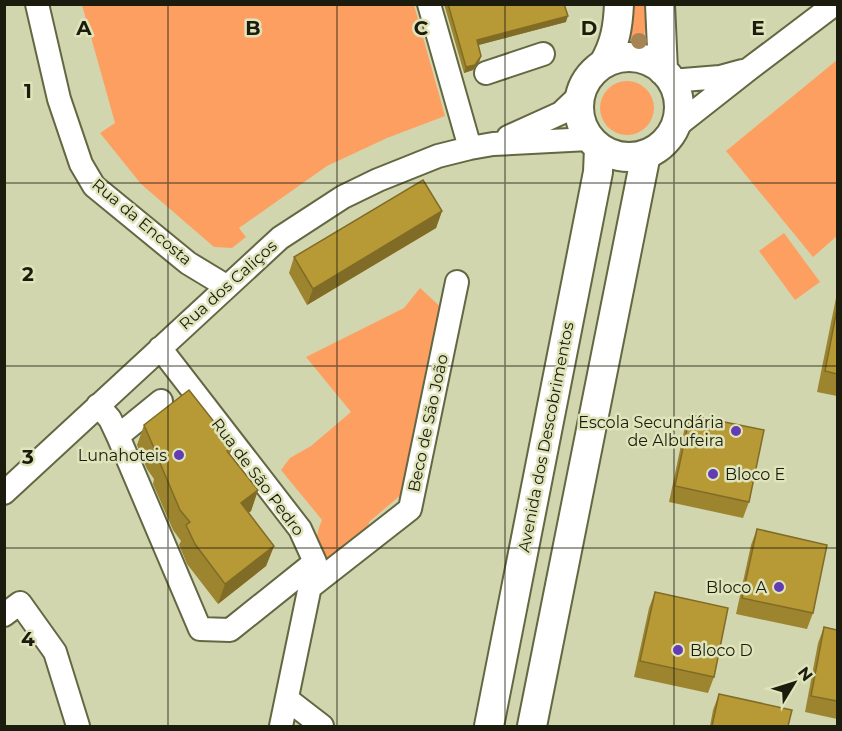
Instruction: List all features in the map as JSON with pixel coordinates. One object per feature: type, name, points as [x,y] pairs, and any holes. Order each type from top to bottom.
[{"type":"main road","points":[[604,63],[612,50],[617,30],[619,4]]},
{"type":"main road","points":[[660,4],[667,76]]},
{"type":"main road","points":[[616,58],[641,58],[653,63],[667,76],[677,92],[678,116],[674,128],[661,146],[646,154],[630,158],[614,155],[594,143],[582,125],[578,110],[580,94],[593,71],[616,58]]},
{"type":"main road","name":"Avenida dos Descobrimentos","points":[[489,726],[598,172],[594,143]]},
{"type":"main road","points":[[537,719],[646,154]]},
{"type":"street","name":"Rua da Encosta","points":[[37,4],[59,99],[81,164],[94,186],[188,263],[226,286]]},
{"type":"street","points":[[429,4],[470,148]]},
{"type":"street","points":[[674,128],[836,4]]},
{"type":"street","points":[[486,73],[543,54]]},
{"type":"street","points":[[667,76],[720,77],[749,69]]},
{"type":"street","name":"Rua dos Caliços","points":[[492,144],[561,113],[580,94]]},
{"type":"street","name":"Rua dos Caliços","points":[[6,490],[280,238],[344,197],[378,180],[438,156],[470,148],[492,144],[594,143]]},
{"type":"street","name":"Beco de São João","points":[[309,588],[410,509],[457,282]]},
{"type":"street","name":"Rua de São Pedro","points":[[160,348],[300,529],[315,562]]},
{"type":"street","points":[[118,436],[161,401]]},
{"type":"street","points":[[98,405],[110,419],[118,436],[200,629],[230,630],[315,562]]},
{"type":"street","points":[[281,726],[315,562]]},
{"type":"street","points":[[4,615],[20,603],[55,652],[78,726]]},
{"type":"street","points":[[287,699],[322,726]]},
{"type":"shaded area","points":[[82,5],[414,5],[445,116],[387,138],[327,166],[239,228],[246,237],[232,248],[214,247],[141,184],[100,133],[115,123]]},
{"type":"shaded area","points":[[634,5],[648,5],[643,47],[630,43]]},
{"type":"shaded area","points":[[837,60],[837,236],[813,257],[726,151]]},
{"type":"shaded area","points":[[622,81],[632,81],[642,85],[650,93],[654,108],[650,123],[642,131],[632,135],[622,135],[612,131],[604,123],[600,113],[600,103],[604,93],[612,85]]},
{"type":"shaded area","points":[[784,233],[820,282],[795,300],[759,251]]},
{"type":"shaded area","points":[[420,288],[445,311],[438,347],[429,352],[402,494],[369,522],[367,534],[343,556],[327,559],[317,541],[322,520],[281,470],[290,458],[311,446],[351,412],[306,357],[404,308]]},
{"type":"building","points":[[448,4],[564,4],[568,16],[477,40],[481,56],[475,65],[466,67]]},
{"type":"building","points":[[423,180],[442,211],[313,289],[294,257]]},
{"type":"building","points":[[837,309],[837,374],[825,371]]},
{"type":"building","points":[[189,390],[233,446],[227,451],[258,490],[241,503],[274,546],[225,584],[195,544],[186,525],[190,522],[180,510],[160,463],[163,461],[154,448],[144,425]]},
{"type":"building","name":"Bloco E","points":[[690,415],[764,430],[749,502],[675,486]]},
{"type":"building","name":"Bloco A","points":[[757,529],[827,545],[813,613],[742,598]]},
{"type":"building","name":"Bloco D","points":[[655,592],[728,608],[714,677],[640,661]]},
{"type":"building","points":[[824,627],[837,630],[837,701],[811,696]]},
{"type":"building","points":[[719,694],[792,710],[788,726],[712,726]]},
{"type":"place","name":"Escola Secundária de Albufeira","points":[[736,431]]},
{"type":"place","name":"Lunahoteis","points":[[179,455]]},
{"type":"place","name":"Bloco E","points":[[713,474]]},
{"type":"place","name":"Bloco A","points":[[779,587]]},
{"type":"place","name":"Bloco D","points":[[678,650]]}]
